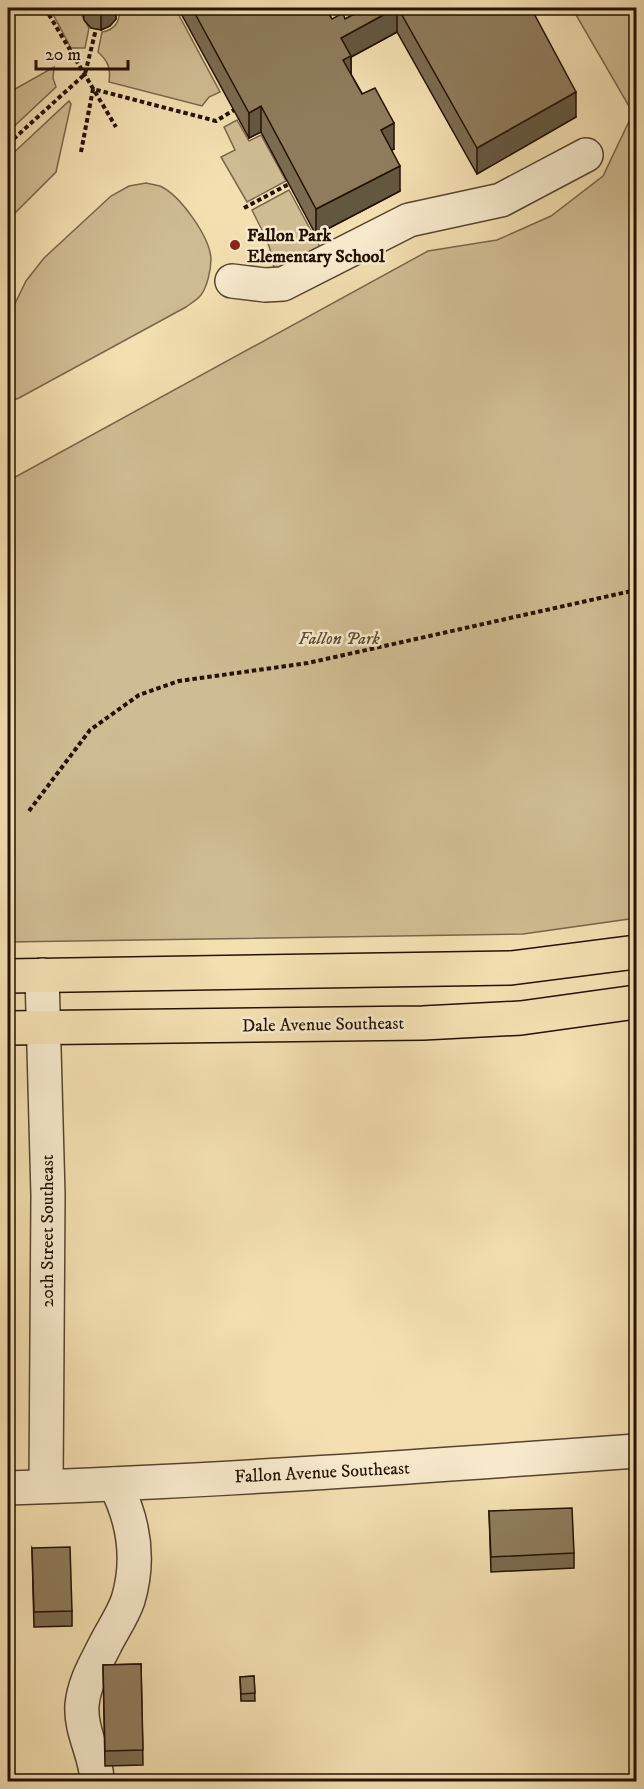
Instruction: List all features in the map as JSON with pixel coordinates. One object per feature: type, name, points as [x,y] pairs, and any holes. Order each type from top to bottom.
[{"type":"main road","points":[[8,976],[511,968],[636,952]]},
{"type":"main road","name":"Dale Avenue Southeast","points":[[8,1028],[434,1023],[521,1018],[636,1002]]},
{"type":"street","points":[[232,282],[283,284],[409,220],[501,200],[586,155]]},
{"type":"street","name":"20th Street Southeast","points":[[42,975],[48,1195],[46,1486]]},
{"type":"street","name":"Fallon Avenue Southeast","points":[[8,1488],[115,1484],[636,1451]]},
{"type":"street","points":[[97,1782],[83,1727],[82,1706],[87,1680],[127,1601],[134,1568],[134,1535],[126,1506],[115,1484]]},
{"type":"path","points":[[45,8],[116,127]]},
{"type":"path","points":[[8,144],[85,74],[96,29]]},
{"type":"path","points":[[93,89],[216,121],[234,110]]},
{"type":"path","points":[[81,152],[93,89]]},
{"type":"path","points":[[244,208],[289,184]]},
{"type":"path","points":[[29,812],[90,730],[139,695],[179,681],[308,663],[636,590]]},
{"type":"green space","points":[[66,8],[83,8],[82,16],[89,28],[85,48],[71,48],[53,14]]},
{"type":"green space","points":[[118,8],[175,8],[220,92],[209,97],[202,106],[109,82],[108,65],[98,52],[102,32],[114,27],[118,20]]},
{"type":"green space","name":"Fallon Park","points":[[572,8],[636,8],[636,918],[523,934],[8,942],[8,481],[428,251],[497,240],[551,216],[603,176],[633,113]]},
{"type":"green space","points":[[54,67],[53,78],[56,87],[8,132],[8,93]]},
{"type":"green space","points":[[69,101],[71,104],[56,172],[8,220],[8,158]]},
{"type":"green space","points":[[237,120],[249,141],[261,135],[286,181],[247,202],[221,157],[235,150],[224,127]]},
{"type":"green space","points":[[146,183],[160,186],[168,191],[185,207],[200,229],[211,259],[203,292],[198,299],[186,307],[8,402],[8,318],[26,281],[44,258],[111,196],[129,186]]},
{"type":"green space","points":[[289,190],[321,249],[274,275],[270,249],[252,210]]},
{"type":"building","points":[[192,8],[325,8],[332,19],[343,13],[345,19],[366,8],[396,8],[341,38],[351,56],[343,60],[362,94],[375,88],[394,123],[381,130],[400,166],[316,209],[261,106],[249,113]]},
{"type":"building","points":[[398,8],[531,8],[576,92],[477,148]]},
{"type":"building","points":[[572,1508],[574,1553],[491,1557],[489,1511]]},
{"type":"building","points":[[70,1547],[72,1611],[34,1612],[32,1548]]},
{"type":"building","points":[[141,1664],[143,1750],[105,1751],[103,1665]]},
{"type":"building","points":[[254,1676],[255,1693],[241,1694],[240,1677]]},
{"type":"place","name":"Fallon Park Elementary School","points":[[235,245]]}]
